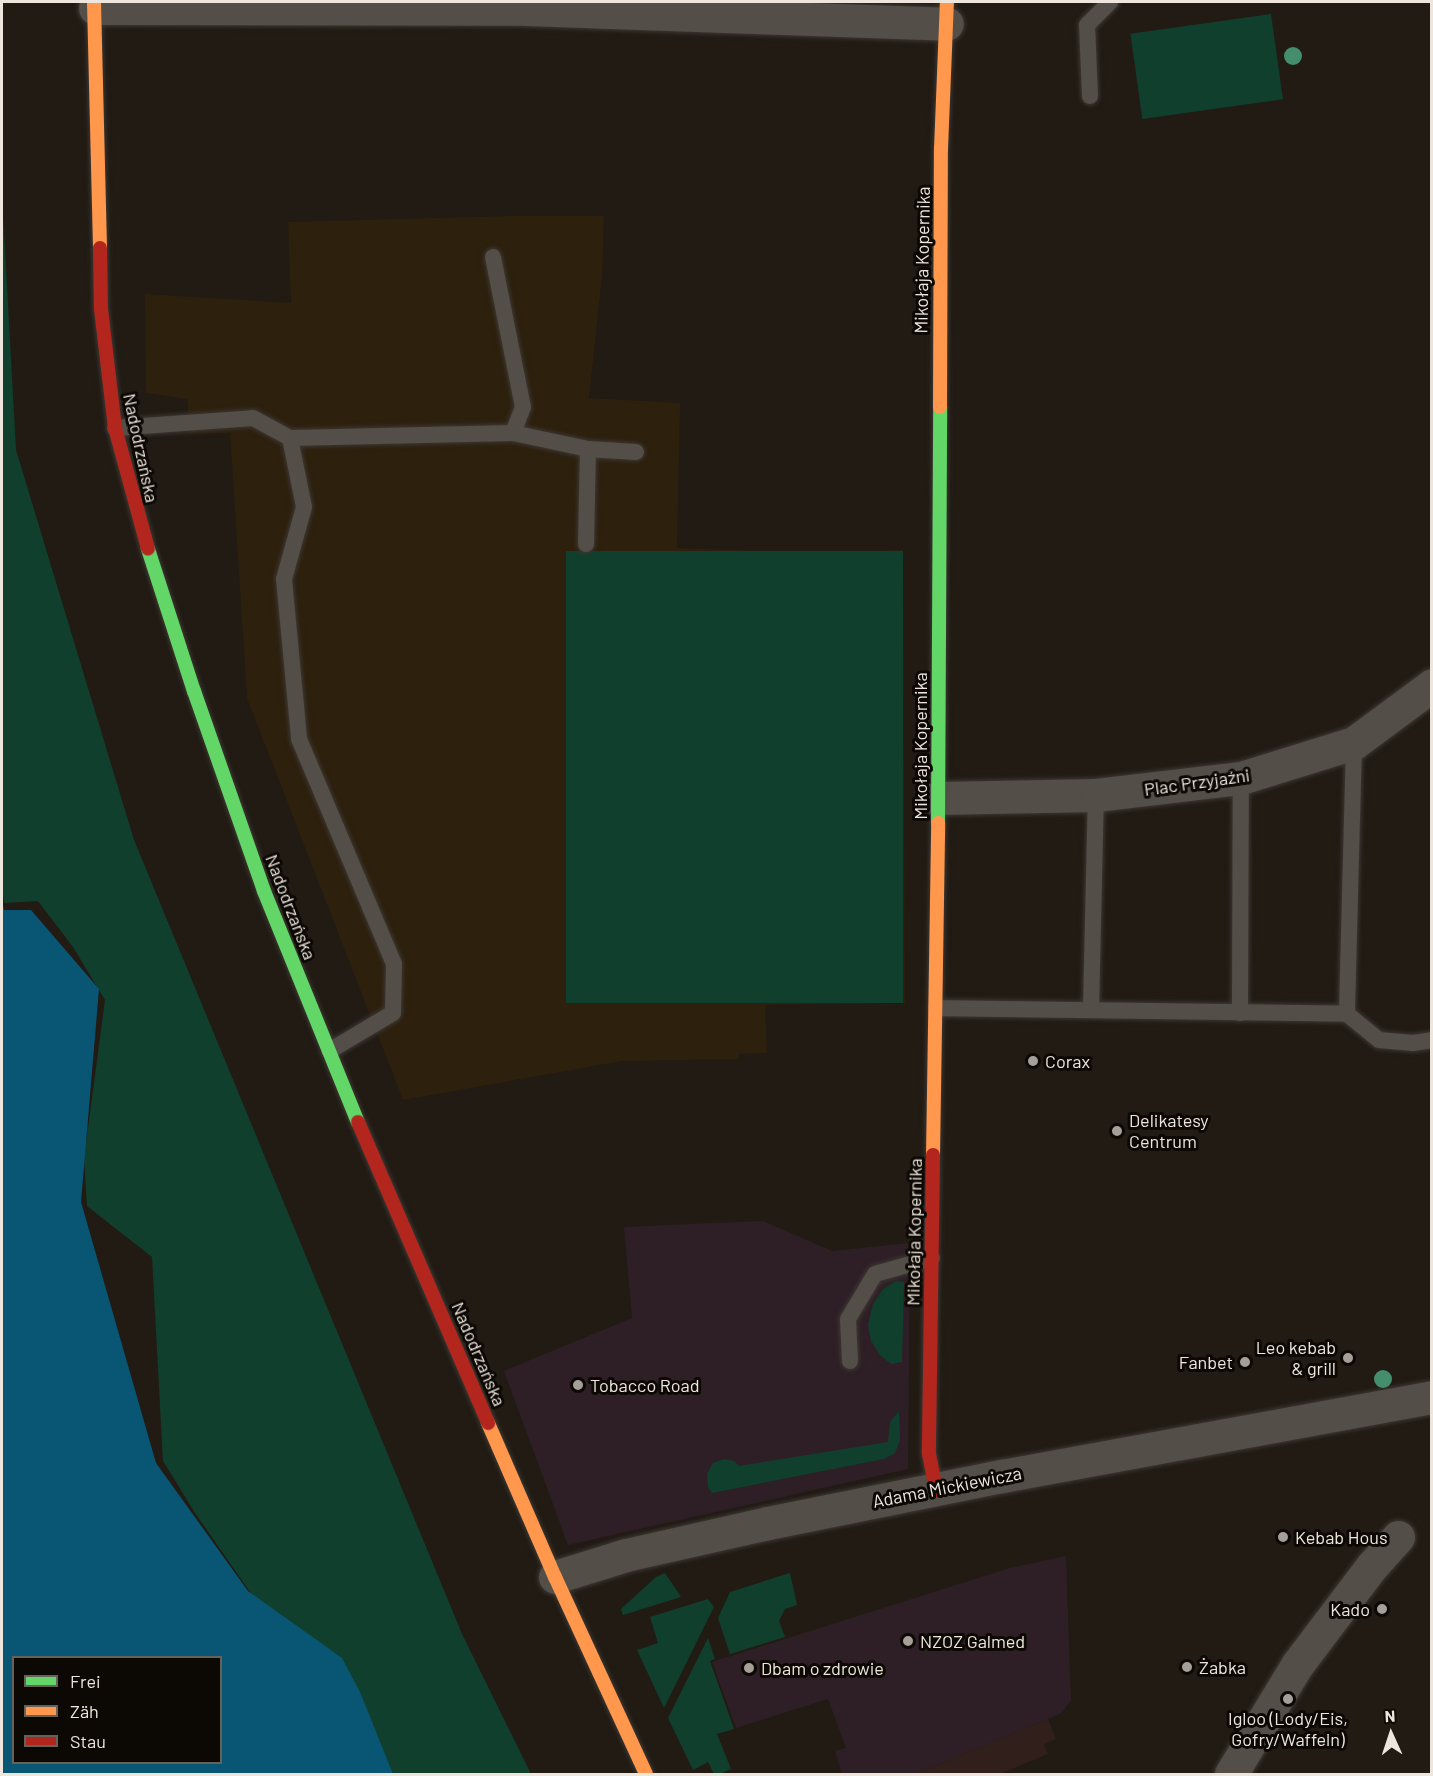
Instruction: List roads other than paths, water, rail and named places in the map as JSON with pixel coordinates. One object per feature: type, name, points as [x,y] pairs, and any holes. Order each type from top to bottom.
[{"type":"street","points":[[94,5],[947,13]]},
{"type":"street","name":"Nadodrzańska","points":[[94,5],[101,309],[115,428],[136,510],[194,691],[264,891],[329,1051],[555,1577],[646,1774]]},
{"type":"street","name":"Mikołaja Kopernika","points":[[936,1490],[929,1454],[939,798],[938,422],[941,149],[947,13]]},
{"type":"street","name":"Plac Przyjaźni","points":[[939,798],[1096,795],[1241,778],[1354,743],[1431,685]]},
{"type":"street","name":"Adama Mickiewicza","points":[[555,1577],[597,1562],[674,1543],[936,1490],[1431,1397]]},
{"type":"street","name":"Adama Mickiewicza","points":[[1343,1414],[1431,1416]]},
{"type":"street","points":[[1231,1774],[1297,1665],[1372,1566],[1398,1537]]},
{"type":"lane","points":[[1090,96],[1087,25],[1110,2]]},
{"type":"lane","points":[[493,257],[523,407],[513,433]]},
{"type":"lane","points":[[115,428],[253,418],[290,438],[513,433],[588,449],[636,452]]},
{"type":"lane","points":[[290,438],[304,507],[284,579],[299,739],[394,963],[393,1013],[329,1051]]},
{"type":"lane","points":[[586,544],[588,449]]},
{"type":"lane","points":[[1347,1014],[1354,743]]},
{"type":"lane","points":[[1239,1013],[1241,778]]},
{"type":"lane","points":[[1091,1010],[1096,795]]},
{"type":"lane","points":[[936,1008],[1347,1014],[1379,1040],[1413,1043],[1431,1040]]},
{"type":"lane","points":[[850,1361],[848,1320],[875,1274],[932,1258]]},
{"type":"water","points":[[2,900],[4,910],[31,910],[99,989],[81,1202],[156,1463],[248,1591],[342,1658],[360,1692],[393,1774],[2,1774]]},
{"type":"place","name":"Corax","points":[[1033,1061]]},
{"type":"place","name":"Delikatesy Centrum","points":[[1117,1131]]},
{"type":"place","name":"Leo kebab & grill","points":[[1348,1358]]},
{"type":"place","name":"Fanbet","points":[[1245,1362]]},
{"type":"place","name":"Tobacco Road","points":[[578,1385]]},
{"type":"place","name":"Kebab Hous","points":[[1283,1537]]},
{"type":"place","name":"Kado","points":[[1382,1609]]},
{"type":"place","name":"NZOZ Galmed","points":[[908,1641]]},
{"type":"place","name":"Żabka","points":[[1187,1667]]},
{"type":"place","name":"Dbam o zdrowie","points":[[749,1668]]},
{"type":"place","name":"Igloo (Lody/Eis, Gofry/Waffeln)","points":[[1288,1699]]}]
